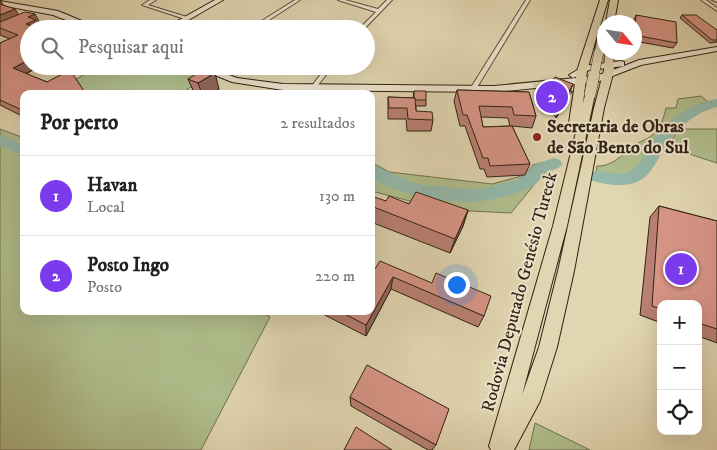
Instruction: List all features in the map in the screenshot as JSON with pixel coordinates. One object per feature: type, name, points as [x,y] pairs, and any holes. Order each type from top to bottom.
[{"type":"main road","points":[[20,6],[35,0]]},
{"type":"main road","points":[[183,20],[220,0]]},
{"type":"main road","points":[[567,197],[581,76],[604,0]]},
{"type":"main road","points":[[607,15],[612,0]]},
{"type":"main road","points":[[611,15],[612,0]]},
{"type":"main road","points":[[0,4],[45,10],[72,20]]},
{"type":"main road","points":[[605,62],[636,63],[717,49]]},
{"type":"main road","points":[[581,76],[592,79],[605,62]]},
{"type":"main road","points":[[503,450],[533,394],[548,347],[566,271],[605,62]]},
{"type":"main road","points":[[219,75],[282,87],[473,89],[536,85],[581,76],[605,62],[636,63]]},
{"type":"main road","name":"Rodovia Deputado Genésio Tureck","points":[[498,450],[567,197],[590,94],[605,62]]},
{"type":"main road","points":[[536,85],[559,89],[577,100]]},
{"type":"street","points":[[154,0],[144,5],[187,18]]},
{"type":"street","points":[[265,20],[298,0]]},
{"type":"street","points":[[340,0],[378,11]]},
{"type":"street","points":[[370,20],[390,0]]},
{"type":"street","points":[[473,89],[528,0]]},
{"type":"street","points":[[703,0],[717,10]]},
{"type":"street","points":[[36,14],[45,10]]},
{"type":"street","points":[[312,88],[323,75]]},
{"type":"green space","points":[[84,75],[194,75],[201,78],[186,90],[83,90],[76,79]]},
{"type":"green space","points":[[701,96],[707,101],[687,114],[632,173],[618,176],[596,173],[597,166],[603,166],[614,161],[638,143],[653,135],[664,117],[666,108],[676,108],[678,99]]},
{"type":"green space","points":[[0,129],[20,136],[20,315],[267,315],[270,317],[201,450],[0,450]]},
{"type":"green space","points":[[678,129],[717,129],[717,163],[668,147]]},
{"type":"green space","points":[[555,159],[511,213],[471,211],[456,213],[375,192],[375,164],[389,172],[492,184],[525,175],[533,165]]},
{"type":"green space","points":[[535,423],[590,450],[529,450]]},
{"type":"building","points":[[0,4],[15,9],[0,15]]},
{"type":"building","points":[[25,12],[35,14],[28,17],[36,20],[20,20],[20,64],[13,68],[20,71],[20,75],[30,75],[47,82],[60,75],[73,75],[83,90],[20,90],[20,109],[0,100],[0,43],[18,35],[0,28],[0,22]]},
{"type":"building","points":[[682,15],[696,15],[717,30],[717,40],[712,40]]},
{"type":"building","points":[[642,16],[676,22],[677,43],[642,36]]},
{"type":"building","points":[[194,75],[212,75],[198,83],[188,79]]},
{"type":"building","points":[[555,77],[573,84],[563,103],[555,90],[547,90]]},
{"type":"building","points":[[457,90],[529,92],[536,116],[514,115],[512,107],[479,106],[483,127],[512,126],[530,164],[490,166],[488,158],[483,158],[467,115],[463,115]]},
{"type":"building","points":[[414,91],[426,91],[426,100],[415,100]]},
{"type":"building","points":[[388,97],[415,98],[416,111],[432,112],[433,120],[408,119],[407,108],[389,108]]},
{"type":"building","points":[[416,192],[468,210],[455,239],[375,208],[375,197],[386,201],[389,196],[409,204]]},
{"type":"building","points":[[659,206],[717,221],[717,329],[702,324],[702,300],[657,300],[657,308],[652,306]]},
{"type":"building","points":[[380,261],[432,283],[436,273],[491,296],[484,316],[393,277],[375,309],[375,269]]},
{"type":"building","points":[[347,315],[372,315],[366,325]]},
{"type":"building","points":[[367,365],[449,409],[436,445],[350,397]]},
{"type":"building","points":[[356,427],[392,450],[344,450]]},
{"type":"waterway","points":[[596,176],[621,179],[635,176],[643,170],[658,145],[676,124],[691,112],[717,103]]},
{"type":"waterway","points":[[0,140],[20,149]]},
{"type":"waterway","points":[[375,172],[406,187],[425,192],[465,196],[504,191],[527,182],[542,168],[554,164]]},
{"type":"place","name":"Posto Ingo","points":[[552,97]]},
{"type":"place","name":"Secretaria de Obras de São Bento do Sul","points":[[537,137]]},
{"type":"place","name":"Havan","points":[[681,269]]}]
